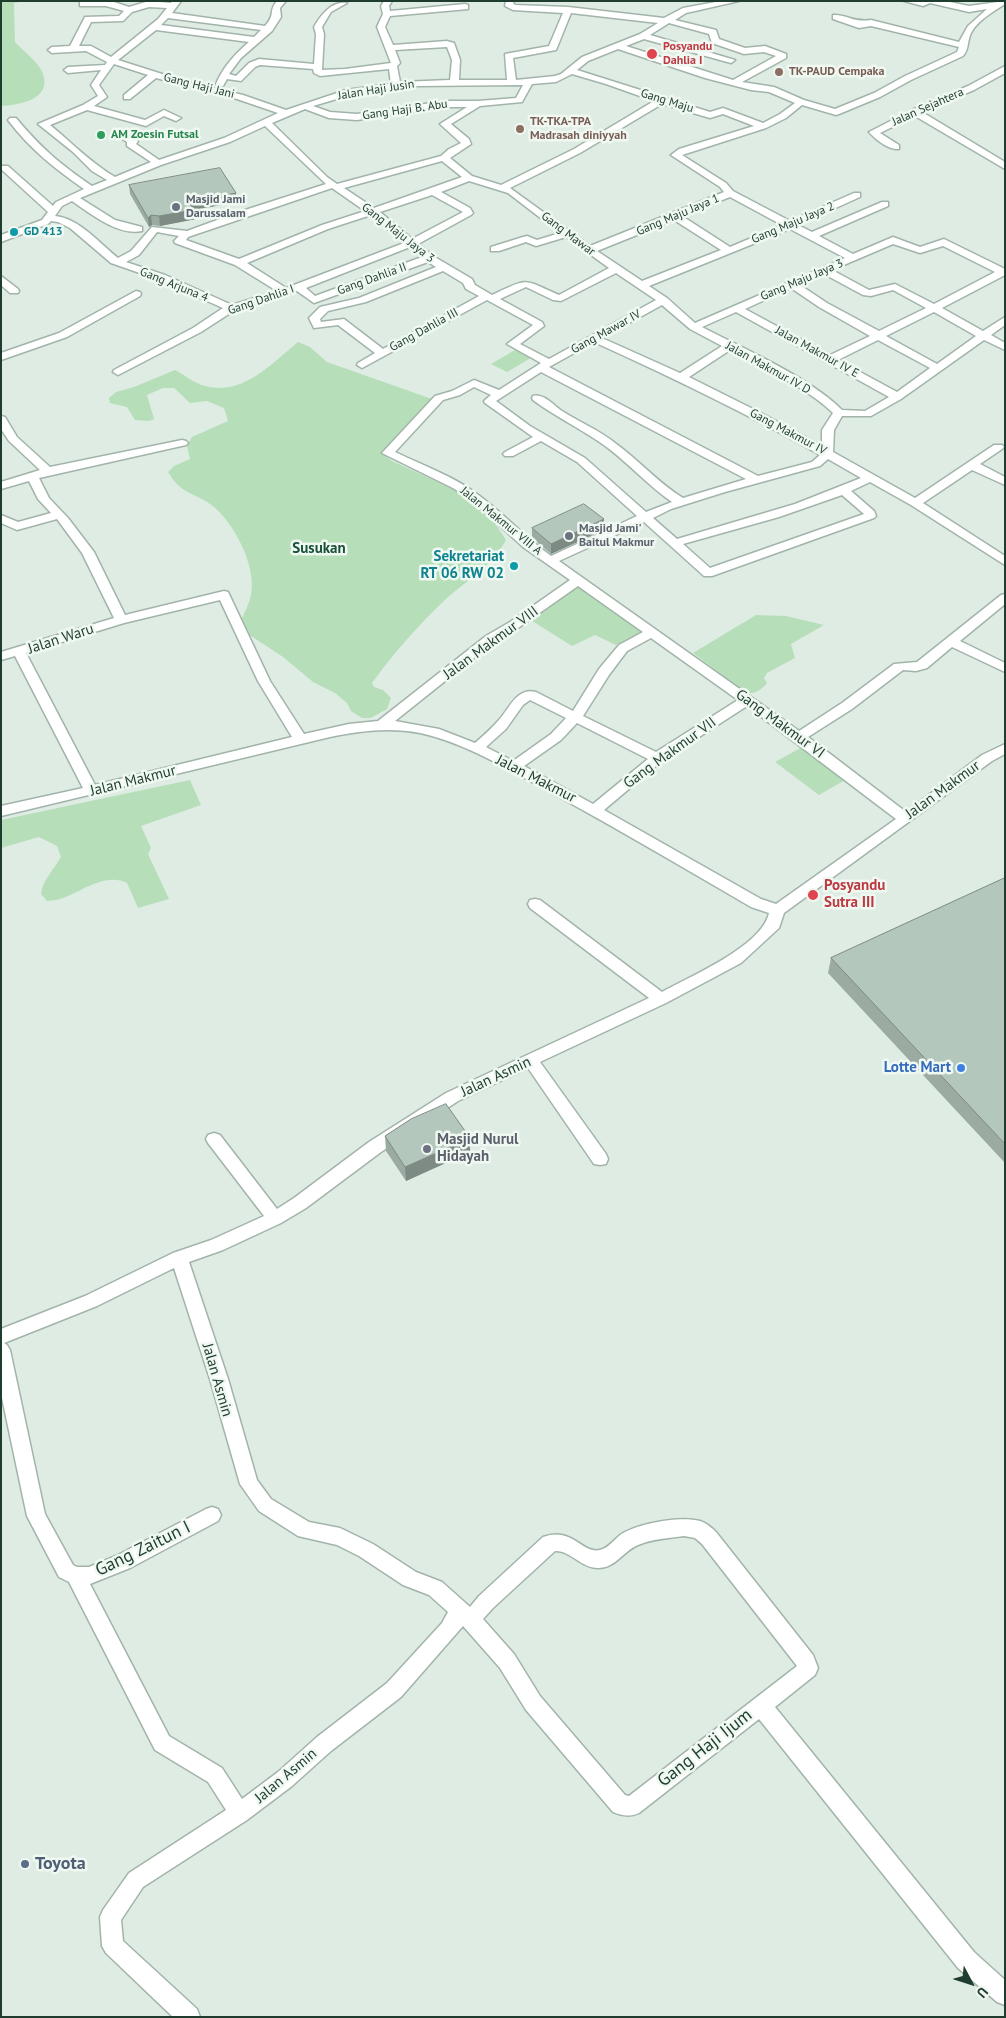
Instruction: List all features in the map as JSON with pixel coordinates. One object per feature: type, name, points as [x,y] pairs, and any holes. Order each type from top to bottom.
[{"type":"street","points":[[218,91],[224,75],[235,58],[269,29],[277,17],[276,8],[282,1]]},
{"type":"street","name":"Jalan Haji Jusin","points":[[1,239],[40,224],[59,204],[73,197],[227,140],[304,106],[349,92],[396,85],[436,82],[529,82],[556,79],[585,59],[643,36],[665,21],[691,9],[722,5],[735,1]]},
{"type":"street","points":[[908,1],[923,3],[927,1]]},
{"type":"street","points":[[933,1],[968,9],[1001,3]]},
{"type":"street","points":[[83,4],[108,3],[129,10]]},
{"type":"street","points":[[73,49],[88,19],[120,19],[129,10],[148,3],[176,4]]},
{"type":"street","points":[[343,3],[328,10],[318,27],[320,34],[318,67],[316,71],[320,73],[345,72],[393,66]]},
{"type":"street","points":[[617,46],[708,76],[751,87],[771,89],[831,112],[848,109],[960,54],[963,51],[964,40],[980,18],[1001,3]]},
{"type":"street","points":[[115,181],[95,168],[43,124],[86,107],[103,97],[95,85],[109,64],[154,27],[176,4]]},
{"type":"street","points":[[512,4],[665,21],[713,32],[715,41],[735,48],[746,51],[765,49],[784,56],[736,82]]},
{"type":"street","points":[[396,85],[393,66],[396,63],[381,27],[386,8],[465,7]]},
{"type":"street","points":[[512,82],[508,56],[553,48],[568,10]]},
{"type":"street","points":[[166,16],[269,29]]},
{"type":"street","points":[[836,17],[859,25],[871,22],[931,39],[963,45]]},
{"type":"street","points":[[154,27],[257,40]]},
{"type":"street","points":[[643,36],[731,60]]},
{"type":"street","points":[[391,48],[451,45],[456,60],[454,82]]},
{"type":"street","points":[[52,50],[88,48],[109,64]]},
{"type":"street","points":[[224,75],[238,79],[252,65],[259,62],[318,67]]},
{"type":"street","points":[[68,70],[109,64]]},
{"type":"street","name":"Gang Haji Jani","points":[[109,64],[218,91],[286,113]]},
{"type":"street","name":"Jalan Sejahtera","points":[[896,147],[878,137],[874,132],[971,88],[1005,69]]},
{"type":"street","name":"Gang Maju","points":[[570,71],[609,82],[661,102],[678,104],[710,115],[723,111],[763,126]]},
{"type":"street","points":[[127,97],[154,75]]},
{"type":"street","name":"Gang Haji B. Abu","points":[[304,106],[329,115],[357,117],[445,104],[516,101],[519,100],[529,82]]},
{"type":"street","points":[[504,187],[577,152],[661,102]]},
{"type":"street","points":[[763,126],[783,116],[801,102]]},
{"type":"street","points":[[285,292],[240,263],[178,240],[188,234],[245,213],[335,186],[444,158],[452,151],[466,144],[466,140],[445,124],[478,104]]},
{"type":"street","points":[[86,107],[146,123],[164,114],[176,118]]},
{"type":"street","points":[[916,112],[1005,166]]},
{"type":"street","points":[[13,120],[32,145],[92,190]]},
{"type":"street","name":"Gang Maju Jaya 3","points":[[266,122],[324,179],[372,211],[429,258],[468,281],[470,287],[538,324],[537,327],[512,344],[545,365]]},
{"type":"street","name":"Gang Maju Jaya 1","points":[[589,250],[624,238],[673,215],[730,193],[724,185],[676,155],[682,151],[763,126]]},
{"type":"street","points":[[126,138],[133,142],[130,144],[141,153],[158,164]]},
{"type":"street","points":[[444,158],[469,178]]},
{"type":"street","points":[[5,168],[51,214]]},
{"type":"street","points":[[240,263],[325,227],[433,192],[469,178]]},
{"type":"street","name":"Gang Mawar","points":[[469,178],[504,187],[511,191],[566,234],[663,300]]},
{"type":"street","name":"Gang Dahlia I","points":[[118,372],[181,339],[231,308],[299,288],[412,243],[468,211],[433,192]]},
{"type":"street","points":[[730,193],[853,258]]},
{"type":"street","name":"Gang Maju Jaya 2","points":[[641,285],[857,196]]},
{"type":"street","points":[[73,197],[99,216],[114,223],[139,229]]},
{"type":"street","points":[[812,236],[885,204]]},
{"type":"street","name":"Gang Arjuna 4","points":[[51,214],[73,226],[118,262],[161,277],[231,308]]},
{"type":"street","points":[[673,215],[728,250]]},
{"type":"street","points":[[118,262],[135,253],[154,229],[188,234]]},
{"type":"street","points":[[495,249],[527,239],[536,243],[566,234]]},
{"type":"street","name":"Gang Maju Jaya 3","points":[[694,327],[826,271],[893,240],[920,250],[944,242],[1003,272],[933,309]]},
{"type":"street","name":"Gang Dahlia II","points":[[299,288],[314,300],[429,258]]},
{"type":"street","points":[[382,354],[340,321],[318,326],[314,318],[324,309],[371,297],[444,267]]},
{"type":"street","name":"Gang Dahlia III","points":[[362,366],[489,298],[528,284],[557,298],[561,298],[616,269]]},
{"type":"street","points":[[826,271],[871,294],[887,287],[895,287],[1005,347]]},
{"type":"street","points":[[1,279],[14,291]]},
{"type":"street","points":[[792,284],[823,305],[937,368]]},
{"type":"street","points":[[1,357],[63,335],[136,294]]},
{"type":"street","points":[[663,300],[694,327]]},
{"type":"street","name":"Gang Mawar IV","points":[[496,399],[545,365],[663,300]]},
{"type":"street","name":"Jalan Makmur IV E","points":[[736,308],[897,396]]},
{"type":"street","points":[[831,359],[876,335],[933,309]]},
{"type":"street","points":[[552,560],[667,507],[816,464],[827,454],[828,430],[839,413],[867,414],[897,396],[1005,320]]},
{"type":"street","name":"Jalan Makmur IV D","points":[[694,327],[788,377],[829,403],[839,413]]},
{"type":"street","name":"Gang Makmur IV","points":[[596,338],[681,377],[827,454],[915,503],[1005,561]]},
{"type":"street","points":[[681,377],[729,346]]},
{"type":"street","points":[[545,365],[758,481]]},
{"type":"street","name":"Jalan Makmur VIII A","points":[[496,399],[474,383],[456,393],[442,396],[388,453],[468,493],[487,507],[520,539],[653,632]]},
{"type":"street","points":[[537,398],[557,413],[610,444],[655,481],[662,490],[683,503]]},
{"type":"street","points":[[496,399],[542,436],[581,460],[708,573],[870,516],[870,513],[843,490]]},
{"type":"street","points":[[1,419],[13,439],[48,471]]},
{"type":"street","points":[[509,454],[542,436]]},
{"type":"street","points":[[1,486],[48,471],[182,443]]},
{"type":"street","points":[[915,503],[998,447]]},
{"type":"street","points":[[972,465],[1005,482]]},
{"type":"street","points":[[32,475],[44,499],[88,552],[121,620]]},
{"type":"street","points":[[675,542],[778,514],[870,478]]},
{"type":"street","points":[[1,518],[16,526],[58,514]]},
{"type":"street","name":"Jalan Makmur VIII","points":[[381,726],[490,640],[578,580]]},
{"type":"street","name":"Jalan Waru","points":[[1,656],[121,620],[224,595],[232,616],[264,681],[302,740]]},
{"type":"street","points":[[799,737],[847,706],[899,667],[906,665],[918,667],[922,665],[1005,598]]},
{"type":"street","points":[[514,767],[556,737],[576,716],[604,672],[623,648],[653,632]]},
{"type":"street","name":"Gang Makmur VI","points":[[653,632],[799,737],[905,818]]},
{"type":"street","points":[[951,641],[1005,668]]},
{"type":"street","points":[[19,652],[91,792]]},
{"type":"street","points":[[476,749],[506,722],[512,710],[525,696],[529,695],[576,716],[658,758]]},
{"type":"street","name":"Gang Makmur VII","points":[[595,810],[658,758],[748,700]]},
{"type":"street","name":"Jalan Makmur","points":[[1,811],[91,792],[302,740],[381,726],[401,725],[416,728],[476,749],[514,767],[595,810],[756,903],[777,910],[784,907],[966,775],[986,758],[1005,748]]},
{"type":"street","points":[[534,904],[661,999]]},
{"type":"street","name":"Jalan Asmin","points":[[189,2017],[113,1946],[110,1917],[136,1880],[240,1814],[285,1779],[324,1744],[394,1690],[456,1619],[464,1615],[435,1588],[410,1579],[366,1550],[340,1537],[305,1530],[265,1505],[249,1484],[219,1379],[179,1258],[217,1246],[275,1218],[300,1203],[375,1146],[452,1098],[661,999],[736,960],[774,924],[777,910]]},
{"type":"street","points":[[531,1061],[600,1159]]},
{"type":"street","points":[[214,1139],[275,1218]]},
{"type":"street","points":[[1,1337],[91,1301],[179,1258]]},
{"type":"street","name":"Gang Zaitun I","points":[[1,1350],[36,1516],[66,1571],[76,1576],[88,1576],[123,1562],[212,1515]]},
{"type":"street","points":[[464,1615],[486,1602],[550,1543],[564,1542],[590,1557],[601,1559],[612,1554],[632,1538],[684,1527],[693,1528],[709,1538],[806,1662],[808,1668],[804,1672],[761,1705]]},
{"type":"street","points":[[76,1576],[162,1743],[215,1775],[240,1814]]},
{"type":"street","name":"Gang Haji Ijum","points":[[464,1615],[507,1661],[533,1703],[620,1805],[632,1806],[761,1705],[966,1960],[1005,1994]]},
{"type":"green space","points":[[1,1],[25,1],[14,3],[15,42],[38,65],[43,74],[44,83],[43,90],[32,99],[1,106]]},
{"type":"green space","points":[[298,342],[310,347],[327,362],[432,399],[381,453],[392,461],[464,494],[484,506],[506,540],[487,565],[426,618],[380,672],[372,683],[374,687],[383,690],[391,698],[387,709],[371,718],[362,718],[351,711],[347,703],[335,693],[313,682],[283,657],[245,632],[241,620],[251,595],[252,583],[247,558],[235,532],[219,511],[182,489],[168,472],[174,466],[190,459],[187,446],[192,437],[228,421],[224,408],[207,401],[190,403],[174,388],[163,388],[147,395],[154,419],[149,421],[135,420],[127,407],[110,403],[109,398],[116,392],[134,387],[175,370],[201,385],[219,388],[232,386],[256,376]]},
{"type":"green space","points":[[515,350],[531,358],[507,372],[491,364]]},
{"type":"green space","points":[[580,586],[646,631],[616,645],[595,635],[572,646],[529,619]]},
{"type":"green space","points":[[756,615],[786,616],[824,625],[791,644],[795,658],[767,673],[764,678],[767,683],[760,690],[746,693],[693,653]]},
{"type":"green space","points":[[804,746],[847,779],[819,795],[775,762]]},
{"type":"green space","points":[[190,780],[201,805],[141,826],[151,848],[148,854],[169,899],[138,908],[127,883],[111,880],[94,884],[61,899],[47,901],[41,894],[46,880],[61,857],[57,846],[39,837],[1,848],[1,820]]},
{"type":"building","name":"Masjid Jami Darussalam","points":[[220,168],[236,193],[189,202],[194,210],[159,216],[151,215],[148,218],[129,185]]},
{"type":"building","points":[[584,504],[604,519],[551,544],[532,528]]},
{"type":"building","name":"Lotte Mart","points":[[1005,878],[1005,1144],[831,958]]},
{"type":"building","name":"Masjid Nurul Hidayah","points":[[446,1104],[470,1138],[405,1167],[385,1136],[411,1119]]},
{"type":"place","name":"Posyandu Dahlia I","points":[[652,54]]},
{"type":"place","name":"TK-PAUD Cempaka","points":[[779,72]]},
{"type":"place","name":"TK-TKA-TPA Madrasah diniyyah","points":[[520,129]]},
{"type":"place","name":"AM Zoesin Futsal","points":[[101,135]]},
{"type":"place","name":"Masjid Jami Darussalam","points":[[176,207]]},
{"type":"place","name":"GD 413","points":[[14,232]]},
{"type":"place","name":"Masjid Jami' Baitul Makmur","points":[[569,536]]},
{"type":"place","name":"Sekretariat RT 06 RW 02","points":[[514,566]]},
{"type":"place","name":"Posyandu Sutra III","points":[[813,895]]},
{"type":"place","name":"Lotte Mart","points":[[961,1068]]},
{"type":"place","name":"Masjid Nurul Hidayah","points":[[427,1149]]},
{"type":"place","name":"Toyota","points":[[25,1864]]},
{"type":"district","name":"Susukan","points":[[319,549]]}]
